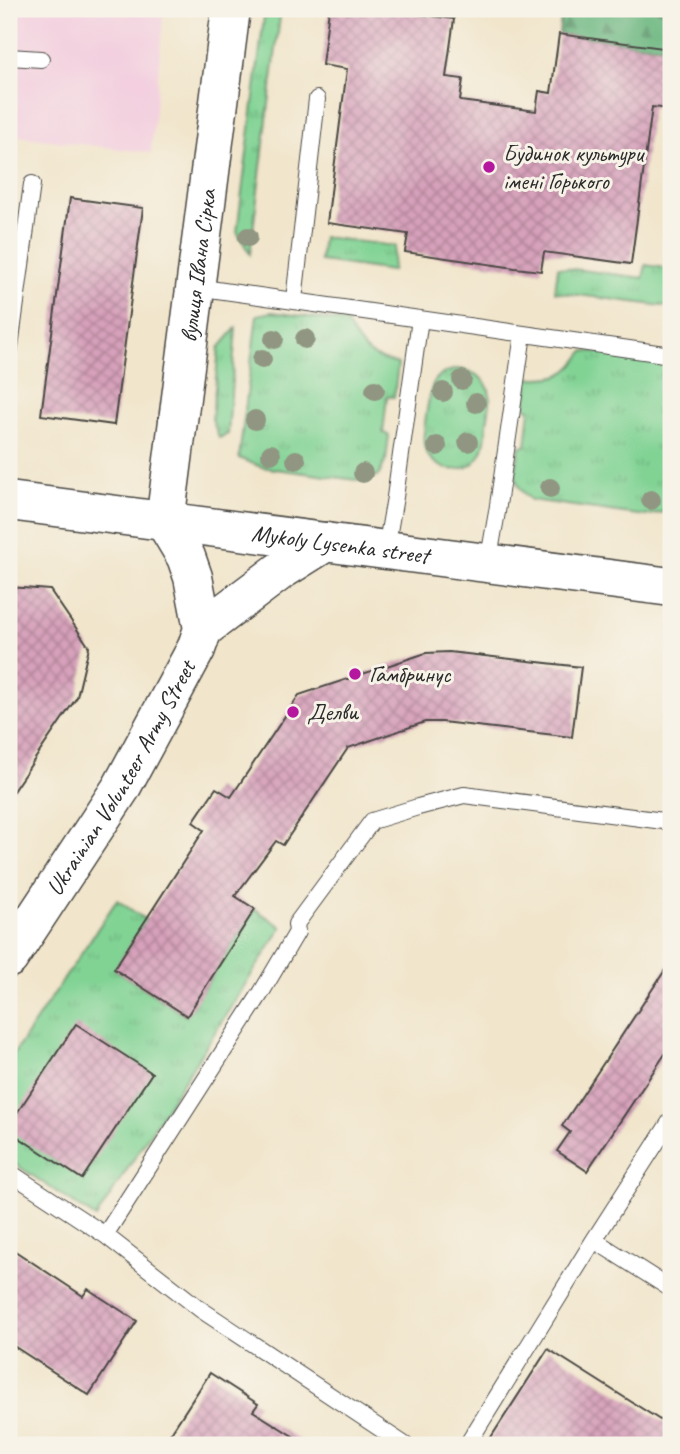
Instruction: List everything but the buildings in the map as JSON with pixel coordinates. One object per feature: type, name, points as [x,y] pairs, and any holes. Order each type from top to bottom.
[{"type":"street","name":"вулиця Івана Сірка","points":[[164,522],[231,9]]},
{"type":"street","name":"Mykoly Lysenka street","points":[[9,501],[671,587]]},
{"type":"street","name":"Ukrainian Volunteer Army Street","points":[[9,958],[121,788],[197,649],[203,629],[193,577],[186,557],[164,522]]},
{"type":"street","name":"Ukrainian Volunteer Army Street","points":[[203,629],[280,571],[326,542]]},
{"type":"lane","points":[[9,57],[41,60]]},
{"type":"lane","points":[[294,300],[317,100]]},
{"type":"lane","points":[[9,355],[32,184]]},
{"type":"lane","points":[[195,286],[671,355]]},
{"type":"lane","points":[[386,550],[420,319]]},
{"type":"lane","points":[[488,563],[523,334]]},
{"type":"lane","points":[[105,1235],[261,993],[298,932],[296,924],[372,821],[464,795],[671,821]]},
{"type":"lane","points":[[467,1445],[671,1120]]},
{"type":"lane","points":[[9,1172],[105,1235],[200,1309],[405,1445]]},
{"type":"lane","points":[[594,1240],[671,1289]]},
{"type":"shaded area","points":[[9,9],[164,9],[151,153],[9,135]]},
{"type":"green space","points":[[265,9],[281,9],[250,254],[237,232]]},
{"type":"green space","points":[[562,9],[671,9],[668,48],[559,34]]},
{"type":"green space","points":[[323,237],[395,246],[392,271],[320,261]]},
{"type":"green space","points":[[646,265],[671,269],[671,307],[555,292],[558,267],[643,278]]},
{"type":"green space","points":[[272,312],[346,322],[356,339],[372,355],[398,364],[394,397],[387,397],[383,433],[389,435],[386,460],[379,475],[363,481],[261,467],[239,458],[257,315]]},
{"type":"green space","points":[[236,328],[228,434],[219,438],[212,419],[219,348]]},
{"type":"green space","points":[[584,351],[671,360],[671,504],[663,512],[645,516],[531,500],[519,487],[516,469],[520,446],[526,446],[530,409],[525,407],[529,378],[548,378],[561,374],[573,366]]},
{"type":"green space","points":[[456,369],[479,376],[487,384],[490,402],[485,443],[479,457],[467,467],[452,469],[445,468],[431,459],[424,440],[428,403],[434,382],[441,375]]},
{"type":"green space","points":[[117,900],[146,920],[115,969],[186,1016],[255,909],[282,927],[96,1218],[9,1160],[9,1061]]},
{"type":"place","name":"Будинок культури імені Горького","points":[[489,167]]},
{"type":"place","name":"Гамбринус","points":[[355,674]]},
{"type":"place","name":"Делви","points":[[293,712]]}]
